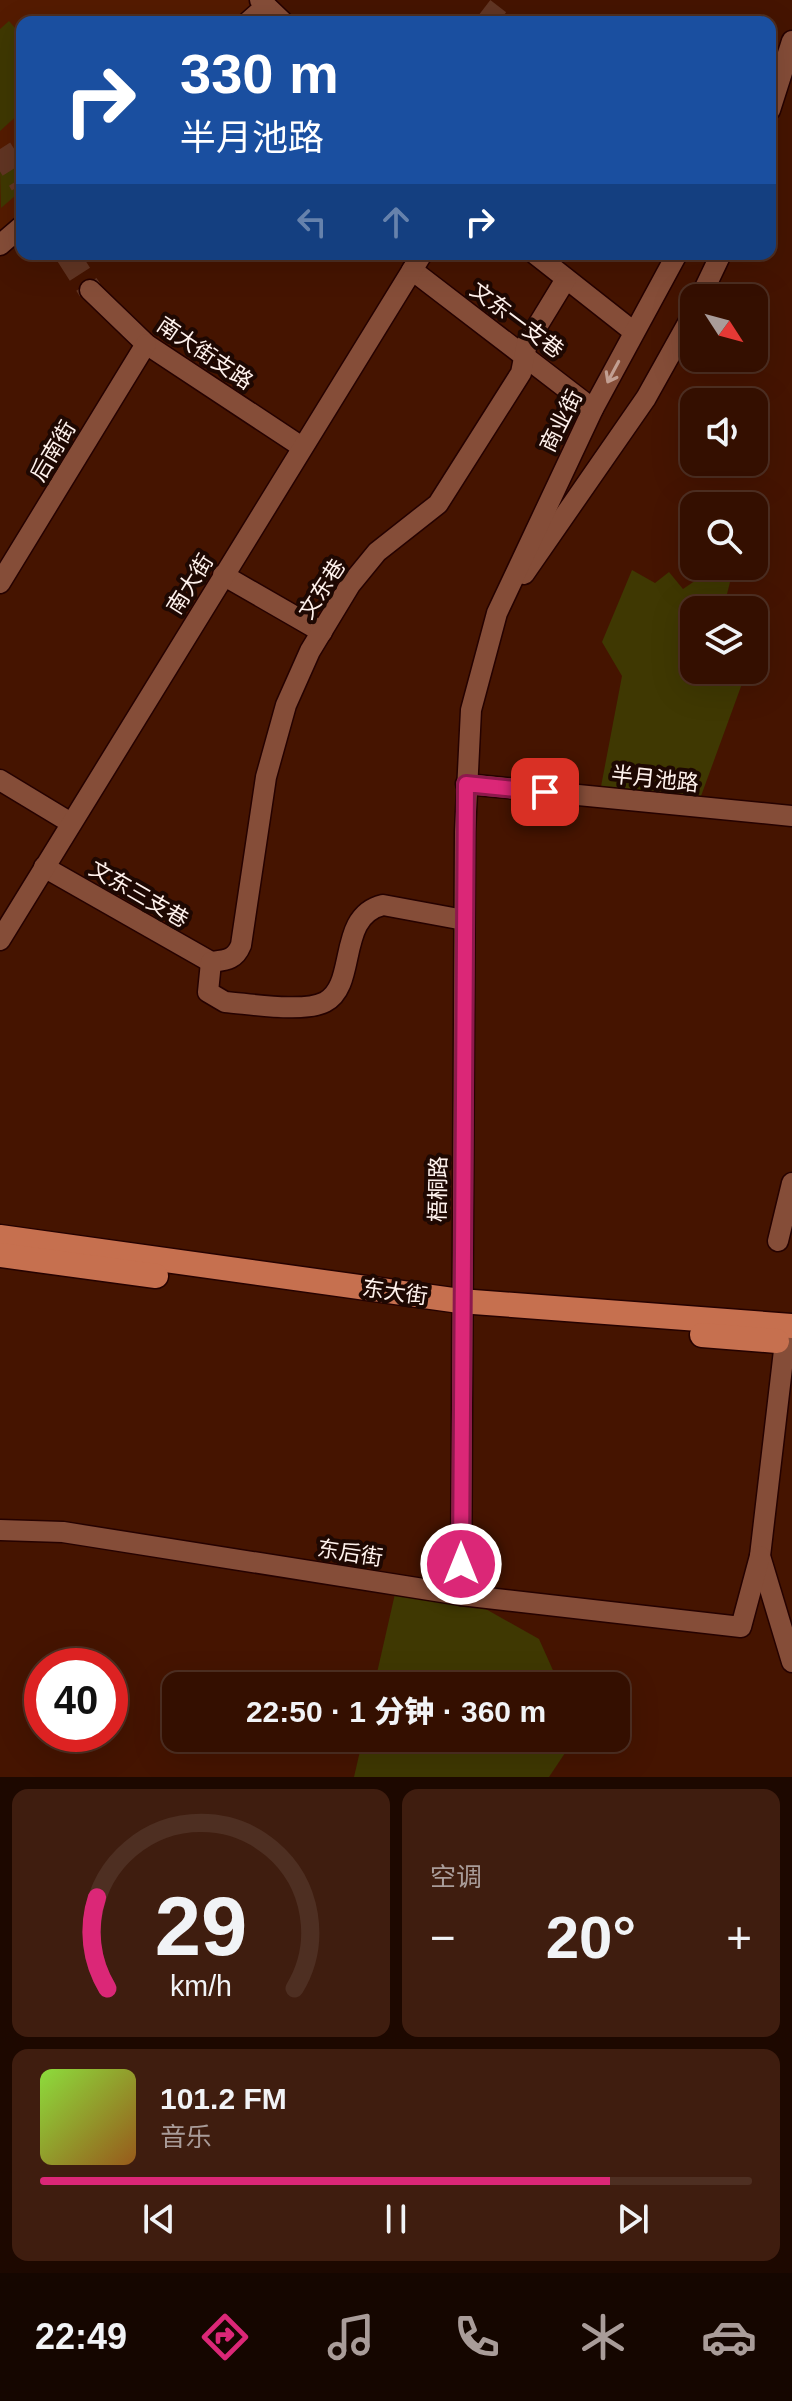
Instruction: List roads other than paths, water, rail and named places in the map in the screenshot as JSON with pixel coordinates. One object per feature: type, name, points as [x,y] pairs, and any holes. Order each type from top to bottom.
[{"type":"main road","name":"东大街","points":[[0,1237],[460,1308]]},
{"type":"main road","name":"东大街","points":[[0,1255],[460,1308],[790,1337]]},
{"type":"street","points":[[780,83],[792,41]]},
{"type":"street","points":[[0,245],[16,231]]},
{"type":"street","points":[[542,260],[634,332]]},
{"type":"street","name":"商业街","points":[[466,784],[471,710],[497,613],[593,409],[674,260]]},
{"type":"street","points":[[707,284],[718,260]]},
{"type":"street","name":"文东一支巷","points":[[417,262],[523,354],[593,409]]},
{"type":"street","name":"南大街","points":[[0,940],[417,262]]},
{"type":"street","name":"文东巷","points":[[211,962],[228,960],[238,954],[266,777],[286,705],[322,632],[350,585],[377,552],[438,504],[521,373],[523,354],[566,279]]},
{"type":"street","name":"南大街支路","points":[[90,290],[146,344],[302,447]]},
{"type":"street","name":"商业街","points":[[497,613],[646,398],[680,337]]},
{"type":"street","name":"后南街","points":[[0,583],[146,344]]},
{"type":"street","points":[[223,575],[322,632]]},
{"type":"street","points":[[0,780],[71,823]]},
{"type":"street","name":"半月池路","points":[[466,784],[792,816]]},
{"type":"street","name":"梧桐路","points":[[461,1595],[460,1308],[466,784]]},
{"type":"street","name":"文东三支巷","points":[[44,867],[211,962]]},
{"type":"street","points":[[211,962],[206,983],[208,992],[216,999],[311,1007],[328,1001],[336,992],[358,923],[373,907],[383,905],[464,920]]},
{"type":"street","points":[[778,1241],[792,1183]]},
{"type":"street","points":[[790,1337],[760,1556],[792,1662]]},
{"type":"street","name":"东后街","points":[[0,1530],[63,1532],[461,1595],[741,1627],[760,1556]]},
{"type":"tunnel","points":[[491,16],[503,0]]},
{"type":"tunnel","points":[[0,149],[16,174]]},
{"type":"tunnel","points":[[71,260],[90,290]]}]
